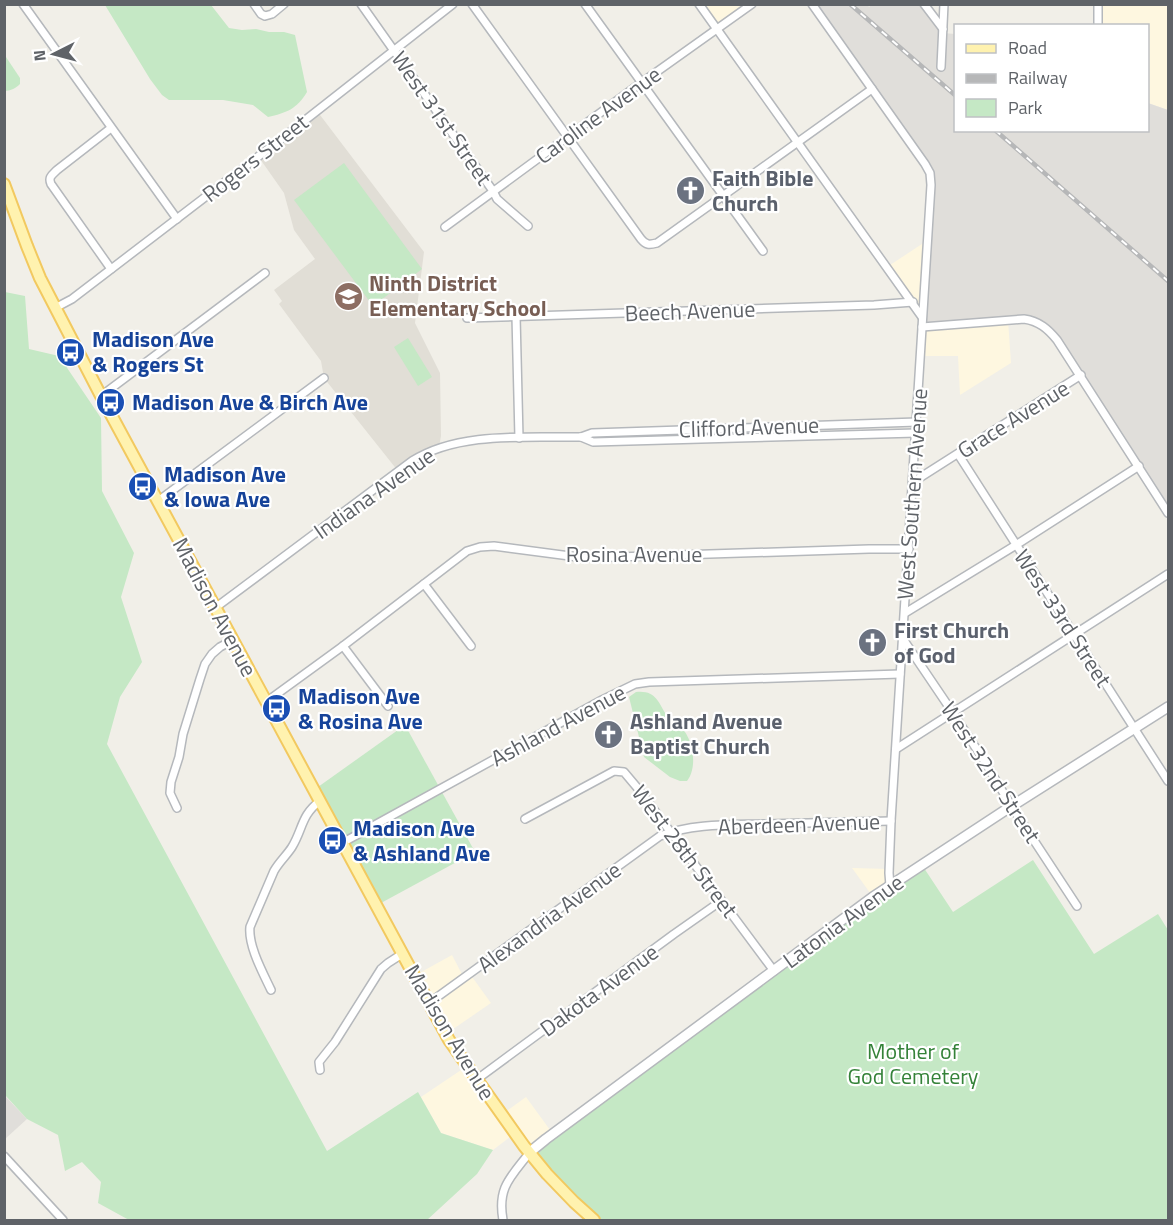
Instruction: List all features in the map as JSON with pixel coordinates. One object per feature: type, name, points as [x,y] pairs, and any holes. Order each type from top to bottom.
[{"type":"main road","name":"Madison Avenue","points":[[4,184],[27,246],[55,308],[450,1040],[514,1134],[547,1174],[594,1221]]},
{"type":"street","points":[[23,4],[177,219]]},
{"type":"street","points":[[254,4],[265,16],[272,14],[284,4]]},
{"type":"street","name":"West 31st Street","points":[[361,4],[497,199],[528,226]]},
{"type":"street","name":"Rogers Street","points":[[55,308],[72,298],[177,219],[453,4]]},
{"type":"street","points":[[472,4],[641,239],[649,245],[657,243],[872,89],[812,4]]},
{"type":"street","points":[[585,4],[763,250]]},
{"type":"street","points":[[699,4],[923,318]]},
{"type":"street","name":"Caroline Avenue","points":[[445,227],[752,4]]},
{"type":"street","points":[[924,4],[943,29]]},
{"type":"street","points":[[941,67],[944,4]]},
{"type":"street","points":[[1098,4],[1098,24]]},
{"type":"street","name":"West Southern Avenue","points":[[872,89],[930,173],[931,198],[891,821],[890,886]]},
{"type":"street","points":[[111,128],[51,175],[49,180],[111,269]]},
{"type":"street","points":[[101,396],[265,273]]},
{"type":"street","name":"Beech Avenue","points":[[467,318],[913,302]]},
{"type":"street","points":[[516,316],[519,438]]},
{"type":"street","points":[[922,327],[1024,319],[1038,322],[1054,335],[1168,513]]},
{"type":"street","name":"Grace Avenue","points":[[913,482],[1081,375]]},
{"type":"street","points":[[158,501],[324,378]]},
{"type":"street","name":"Clifford Avenue","points":[[555,438],[581,437],[592,433],[917,422]]},
{"type":"street","name":"Clifford Avenue","points":[[581,437],[593,442],[916,433]]},
{"type":"street","name":"Indiana Avenue","points":[[215,608],[421,455],[439,447],[465,441],[555,438]]},
{"type":"street","name":"West 33rd Street","points":[[958,454],[1168,781]]},
{"type":"street","points":[[905,613],[1139,466]]},
{"type":"street","name":"Rosina Avenue","points":[[266,702],[467,551],[480,547],[506,547],[585,558],[909,549]]},
{"type":"street","points":[[896,748],[1168,574]]},
{"type":"street","points":[[424,584],[471,646]]},
{"type":"street","name":"West 32nd Street","points":[[903,639],[1077,906]]},
{"type":"street","points":[[177,808],[170,793],[171,782],[205,664],[220,647],[233,640]]},
{"type":"street","points":[[343,646],[388,706]]},
{"type":"street","name":"Ashland Avenue","points":[[342,843],[635,684],[660,681],[900,674]]},
{"type":"street","name":"Latonia Avenue","points":[[530,1152],[890,886],[1168,707]]},
{"type":"street","name":"West 28th Street","points":[[525,819],[614,771],[624,772],[640,790],[774,971]]},
{"type":"street","points":[[271,990],[252,944],[250,927],[279,863],[292,848],[307,813],[320,801]]},
{"type":"street","name":"Aberdeen Avenue","points":[[670,832],[737,825],[891,821]]},
{"type":"street","name":"Alexandria Avenue","points":[[429,1003],[660,836],[670,832]]},
{"type":"street","name":"Dakota Avenue","points":[[476,1080],[721,901]]},
{"type":"street","points":[[320,1070],[319,1062],[335,1042],[381,969],[402,954]]},
{"type":"street","points":[[503,1221],[502,1192],[530,1152]]},
{"type":"street","points":[[4,1156],[63,1221]]},
{"type":"shaded area","points":[[750,4],[717,30],[699,5]]},
{"type":"shaded area","points":[[867,4],[869,7],[872,4],[924,5],[943,33],[954,34],[954,132],[1149,132],[1149,103],[1168,110],[1168,513],[1057,340],[1032,320],[922,327],[930,173],[812,5]]},
{"type":"shaded area","points":[[1098,5],[1168,5],[1168,110],[1149,103],[1149,24],[1098,24]]},
{"type":"shaded area","name":"Ninth District Elementary School","points":[[317,111],[424,252],[415,323],[440,373],[441,436],[439,447],[398,471],[324,378],[321,361],[279,304],[282,301],[274,290],[315,259],[294,230],[284,193],[258,156]]},
{"type":"shaded area","points":[[928,240],[923,318],[887,267]]},
{"type":"shaded area","points":[[1008,320],[1011,363],[960,395],[958,356],[921,356],[922,327]]},
{"type":"shaded area","points":[[852,868],[889,869],[890,886],[873,897]]},
{"type":"shaded area","points":[[452,955],[464,978],[470,974],[491,1003],[446,1034],[414,976]]},
{"type":"shaded area","points":[[467,1066],[501,1115],[526,1097],[553,1134],[530,1152],[514,1134],[493,1150],[441,1133],[421,1097]]},
{"type":"shaded area","points":[[4,1095],[27,1119],[5,1139],[4,1139]]},
{"type":"green space","points":[[105,5],[211,5],[229,28],[256,29],[295,35],[307,92],[299,103],[290,109],[268,117],[253,105],[223,100],[169,100],[162,95],[150,79]]},
{"type":"green space","points":[[4,54],[20,78],[20,84],[4,91]]},
{"type":"green space","points":[[344,163],[422,269],[373,306],[294,200]]},
{"type":"green space","points":[[5,292],[25,296],[29,349],[59,356],[101,418],[102,491],[134,553],[121,597],[142,662],[120,697],[107,744],[327,1151],[418,1092],[441,1133],[493,1150],[477,1174],[427,1220],[129,1220],[98,1203],[101,1182],[82,1162],[65,1171],[58,1135],[27,1119],[5,1095]]},
{"type":"green space","points":[[408,338],[432,377],[418,386],[394,347]]},
{"type":"green space","points":[[636,692],[652,695],[669,718],[686,733],[693,754],[692,768],[687,781],[670,777],[644,757],[629,697]]},
{"type":"green space","points":[[405,725],[475,852],[381,903],[318,787]]},
{"type":"green space","name":"Mother of God Cemetery","points":[[1033,860],[1094,954],[1158,914],[1168,930],[1168,1220],[594,1220],[530,1152],[922,865],[953,912]]},
{"type":"railway","points":[[850,4],[954,94]]},
{"type":"railway","points":[[997,132],[1168,281]]},
{"type":"place","name":"Faith Bible Church","points":[[691,191]]},
{"type":"place","name":"Ninth District Elementary School","points":[[348,296]]},
{"type":"place","name":"Madison Ave & Rogers St","points":[[71,352]]},
{"type":"place","name":"Madison Ave & Birch Ave","points":[[111,402]]},
{"type":"place","name":"Madison Ave & Iowa Ave","points":[[143,487]]},
{"type":"place","name":"First Church of God","points":[[873,643]]},
{"type":"place","name":"Madison Ave & Rosina Ave","points":[[277,709]]},
{"type":"place","name":"Ashland Avenue Baptist Church","points":[[609,734]]},
{"type":"place","name":"Madison Ave & Ashland Ave","points":[[332,841]]}]
